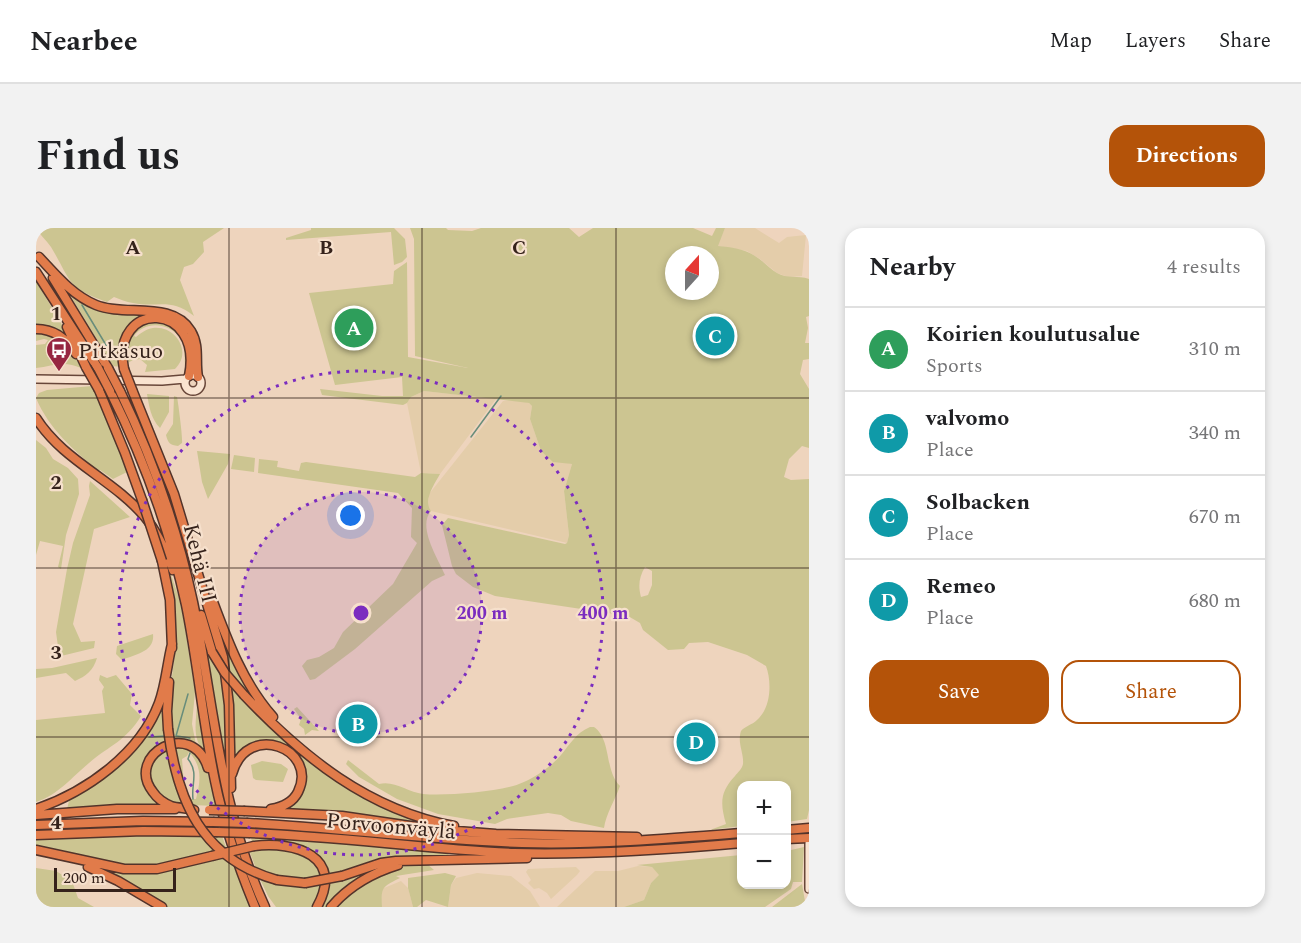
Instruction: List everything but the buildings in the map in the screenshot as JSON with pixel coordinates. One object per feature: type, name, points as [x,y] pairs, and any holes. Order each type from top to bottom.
[{"type":"highway","name":"Kehä III","points":[[37,255],[75,311],[108,368],[156,471],[180,546],[193,602],[233,818],[265,907]]},
{"type":"highway","points":[[37,255],[70,289],[96,305],[124,311],[162,312],[179,319],[194,337],[191,377]]},
{"type":"highway","name":"Kehä III","points":[[36,272],[98,368],[132,439],[157,501],[185,604],[215,781],[229,839],[255,907]]},
{"type":"highway","points":[[36,276],[65,323],[99,390],[125,453],[162,561],[170,600],[172,644],[167,711],[173,765],[199,828],[211,843],[230,859],[253,873],[277,880],[305,883],[342,876],[381,863],[396,861],[491,860],[621,854]]},
{"type":"highway","points":[[191,377],[190,346],[186,336],[177,325],[162,319],[149,319],[141,321],[128,332],[122,346],[124,369],[171,485],[217,635],[226,675],[233,818]]},
{"type":"highway","points":[[36,329],[51,330],[61,337],[86,367]]},
{"type":"highway","points":[[36,418],[64,451],[145,517],[163,545],[185,604]]},
{"type":"highway","points":[[180,546],[186,559],[202,621],[213,652],[225,673],[294,744],[356,789],[396,809],[444,824],[496,834]]},
{"type":"highway","points":[[193,555],[237,663],[248,684],[263,706],[320,765]]},
{"type":"highway","points":[[36,809],[66,797],[86,785],[120,759],[136,742],[158,705],[164,687],[172,644]]},
{"type":"highway","points":[[194,810],[170,806],[160,800],[150,788],[146,771],[154,753],[166,745],[175,743],[188,745],[203,755],[215,781]]},
{"type":"highway","points":[[230,783],[238,758],[245,751],[257,745],[279,746],[297,761],[302,779],[292,800],[280,808],[245,811]]},
{"type":"highway","points":[[36,815],[117,809],[245,811],[342,816],[431,829],[496,834],[679,838]]},
{"type":"highway","name":"Porvoonväylä","points":[[36,825],[134,821],[248,823],[317,826],[523,843],[586,844],[737,833]]},
{"type":"highway","points":[[791,830],[809,828]]},
{"type":"highway","name":"Porvoonväylä","points":[[36,835],[131,831],[250,833],[316,836],[514,853],[621,854],[737,843]]},
{"type":"highway","points":[[791,840],[809,838]]},
{"type":"highway","points":[[41,851],[114,868],[136,870],[179,865],[254,846],[288,846],[304,851],[318,862],[324,876],[324,892],[317,907]]},
{"type":"highway","points":[[41,851],[94,869],[162,907]]},
{"type":"highway","points":[[331,907],[353,886],[387,868],[409,862],[451,859]]},
{"type":"highway","points":[[251,873],[272,907]]},
{"type":"main road","points":[[186,388],[191,377]]},
{"type":"main road","points":[[36,379],[162,381],[191,377],[201,382],[199,389],[194,392],[162,381]]},
{"type":"main road","points":[[36,384],[60,379]]},
{"type":"main road","points":[[809,843],[809,889]]},
{"type":"shaded area","points":[[36,228],[224,228],[203,242],[204,252],[193,264],[184,267],[180,280],[194,316],[186,310],[171,305],[133,303],[114,297],[107,302],[84,292],[71,282],[51,247]]},
{"type":"shaded area","points":[[311,228],[394,228],[405,239],[407,257],[394,265],[391,232],[286,240],[286,238],[311,230]]},
{"type":"shaded area","points":[[410,228],[472,231],[481,228],[569,228],[579,237],[593,228],[693,228],[712,236],[716,228],[725,228],[718,246],[665,246],[665,300],[719,300],[719,246],[747,252],[781,275],[809,279],[809,316],[806,317],[808,328],[805,343],[809,343],[809,359],[803,360],[800,374],[809,389],[809,448],[802,446],[789,459],[784,477],[791,480],[809,479],[809,810],[807,819],[791,821],[791,781],[737,781],[737,827],[710,830],[726,824],[723,810],[724,793],[743,764],[741,731],[762,715],[768,702],[769,680],[766,666],[747,655],[708,642],[689,643],[684,649],[668,650],[643,630],[640,623],[628,616],[495,596],[473,587],[456,574],[442,525],[448,518],[567,543],[569,535],[564,491],[572,464],[553,462],[541,451],[530,419],[532,406],[529,403],[424,391],[411,397],[403,405],[322,395],[320,389],[403,396],[402,377],[335,385],[309,293],[393,284],[394,271],[407,262],[408,357],[468,368],[415,356],[414,239]],"holes":[[[645,567],[652,571],[652,585],[648,595],[641,597],[641,574]]]},
{"type":"shaded area","points":[[725,228],[755,228],[779,243],[787,237],[806,235],[802,276],[788,277],[777,273],[747,251],[717,246]]},
{"type":"shaded area","points":[[36,281],[74,345],[36,327]]},
{"type":"shaded area","points":[[67,290],[104,310],[160,315],[181,321],[188,329],[193,342],[195,361],[192,361],[190,343],[184,330],[174,321],[162,317],[149,317],[137,321],[127,330],[120,346],[121,367],[113,366]]},
{"type":"shaded area","points":[[147,322],[164,322],[185,338],[188,366],[185,365],[182,341],[178,335],[159,325],[145,327],[134,336],[153,328],[161,328],[174,335],[182,348],[180,362],[175,369],[145,372],[147,365],[140,359],[126,364],[124,351],[133,330]]},
{"type":"shaded area","points":[[36,332],[53,334],[72,352],[81,368],[64,364],[36,368],[36,345],[45,344],[48,340],[36,341]]},
{"type":"shaded area","points":[[92,386],[118,445],[127,472],[113,479],[100,470],[98,471],[62,438],[41,409],[36,398],[39,393],[47,390]]},
{"type":"shaded area","points":[[424,391],[496,399],[440,474],[421,473],[407,403],[411,397]]},
{"type":"shaded area","points":[[147,394],[169,396],[169,412],[160,428],[152,416]]},
{"type":"shaded area","points":[[174,396],[177,397],[182,435],[182,443],[178,446],[170,443],[166,435],[173,424]]},
{"type":"shaded area","points":[[518,400],[532,406],[530,419],[541,451],[547,454],[549,459],[572,464],[564,491],[569,535],[567,543],[431,511],[428,507],[429,494],[503,401]]},
{"type":"shaded area","points":[[36,440],[46,448],[53,459],[68,468],[78,479],[79,494],[66,535],[61,569],[58,567],[63,546],[40,541],[36,555]]},
{"type":"shaded area","points":[[197,451],[230,454],[228,464],[208,499],[202,482]]},
{"type":"shaded area","points":[[234,455],[255,458],[254,472],[231,469]]},
{"type":"shaded area","points":[[259,459],[278,461],[277,467],[299,471],[301,463],[306,462],[415,477],[421,473],[440,474],[429,497],[431,511],[426,525],[430,543],[445,575],[432,581],[355,649],[315,679],[310,680],[302,666],[307,660],[319,657],[334,648],[343,632],[393,584],[417,543],[411,537],[412,508],[398,493],[258,473]]},
{"type":"shaded area","points":[[90,481],[130,517],[94,529],[73,624],[81,642],[95,641],[94,648],[61,656],[56,632],[67,569],[73,543],[90,495]]},
{"type":"shaded area","points":[[163,551],[179,598],[184,622],[195,692],[192,724],[196,745],[173,741],[169,700],[176,630],[174,606]]},
{"type":"shaded area","points":[[217,623],[254,696],[255,702],[228,672]]},
{"type":"shaded area","points":[[201,625],[225,681],[228,771],[226,770]]},
{"type":"shaded area","points":[[153,634],[151,645],[143,652],[122,660],[116,654],[117,646]]},
{"type":"shaded area","points":[[97,658],[89,673],[75,681],[66,673],[36,678],[36,669],[52,668]]},
{"type":"shaded area","points":[[100,675],[107,678],[116,675],[132,694],[130,705],[141,716],[123,737],[58,790],[36,802],[36,720],[105,713],[102,691],[104,687],[99,680]]},
{"type":"shaded area","points":[[230,683],[327,774],[446,828],[279,810],[289,805],[304,776],[280,743],[274,742],[261,745],[232,766]]},
{"type":"shaded area","points":[[167,684],[167,742],[145,771],[165,805],[67,809],[70,797],[140,740]]},
{"type":"shaded area","points":[[198,703],[208,757],[197,738]]},
{"type":"shaded area","points":[[297,707],[319,731],[312,730],[305,735],[304,729],[299,725],[301,719],[294,709]]},
{"type":"shaded area","points":[[590,727],[594,727],[600,733],[612,772],[620,786],[604,828],[548,813],[507,819],[495,824],[438,814],[397,799],[359,777],[346,764],[348,760],[379,784],[396,785],[417,793],[458,794],[486,791],[510,787],[536,776],[557,759],[577,736]]},
{"type":"shaded area","points":[[168,747],[184,805],[168,802],[151,785],[149,771],[157,754]]},
{"type":"shaded area","points":[[174,747],[192,749],[207,771],[216,806],[192,805],[190,799],[196,799],[199,786],[198,768],[189,752],[182,759],[184,785]]},
{"type":"shaded area","points":[[262,761],[281,764],[288,769],[283,782],[253,778],[251,765]]},
{"type":"shaded area","points":[[222,836],[227,850],[161,866],[139,868],[36,848],[36,839]]},
{"type":"shaded area","points":[[251,837],[319,840],[451,852],[447,856],[368,864],[326,876],[316,856],[252,844]]},
{"type":"shaded area","points":[[272,847],[307,857],[317,868],[321,877],[289,877],[257,871],[249,850]]},
{"type":"shaded area","points":[[804,847],[802,882],[793,882],[791,889],[791,850]]},
{"type":"shaded area","points":[[737,855],[737,889],[791,889],[765,907],[624,907],[644,900],[651,883],[659,875],[652,867],[637,865]]},
{"type":"shaded area","points":[[221,857],[233,865],[251,907],[166,907],[97,867],[112,870]]},
{"type":"shaded area","points":[[426,863],[434,870],[396,876],[400,878],[384,888],[382,907],[335,907],[354,889],[376,876],[401,867]]},
{"type":"shaded area","points":[[638,866],[652,867],[660,875],[651,883],[644,900],[624,907],[557,907],[595,871],[618,871]]},
{"type":"shaded area","points":[[379,867],[330,907],[319,907],[327,883]]},
{"type":"shaded area","points":[[576,867],[580,871],[577,875],[551,899],[547,893],[539,888],[534,889],[528,883],[531,880],[526,872],[528,869]]},
{"type":"shaded area","points":[[36,868],[56,871],[72,881],[78,898],[94,907],[36,907]]},
{"type":"shaded area","points":[[445,873],[456,876],[451,885],[448,907],[426,900],[417,907],[413,907],[408,878]]},
{"type":"shaded area","points":[[477,873],[511,876],[530,891],[540,907],[448,907],[451,885],[456,878]]},
{"type":"shaded area","points":[[260,879],[273,883],[322,884],[313,907],[276,907]]},
{"type":"shaded area","points":[[401,881],[408,888],[413,907],[382,907],[381,892],[384,888]]},
{"type":"shaded area","points":[[802,884],[806,907],[772,907]]},
{"type":"waterway","points":[[82,305],[112,355]]},
{"type":"waterway","points":[[471,437],[501,396]]},
{"type":"waterway","points":[[176,736],[188,694]]},
{"type":"waterway","points":[[149,737],[166,736]]},
{"type":"waterway","points":[[177,736],[190,738]]},
{"type":"waterway","points":[[190,753],[188,759],[194,774],[193,799]]},
{"type":"place","name":"Koirien koulutusalue","points":[[354,328]]},
{"type":"place","name":"Solbacken","points":[[715,336]]},
{"type":"place","name":"Pitkäsuo","points":[[59,373]]},
{"type":"place","name":"valvomo","points":[[358,724]]},
{"type":"place","name":"Remeo","points":[[696,742]]}]
